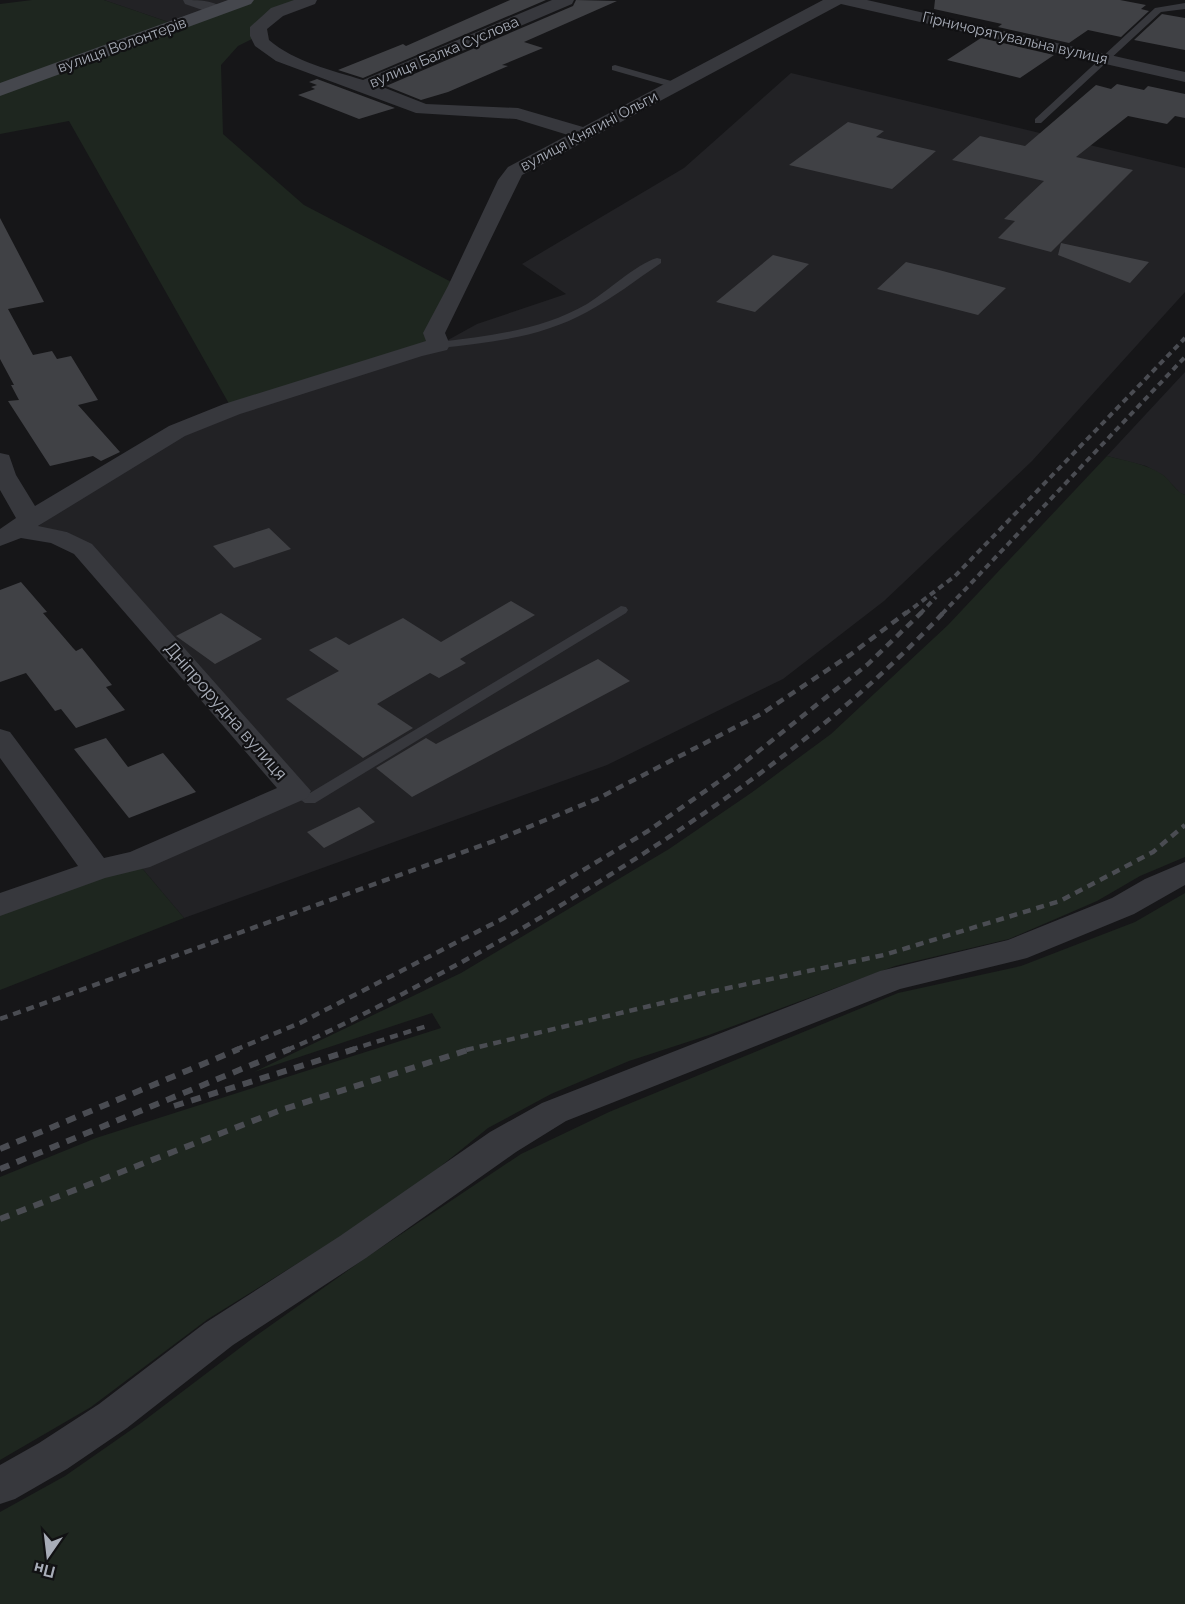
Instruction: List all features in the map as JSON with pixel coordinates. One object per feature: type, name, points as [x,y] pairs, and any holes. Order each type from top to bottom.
[{"type":"street","points":[[191,0],[217,10]]},
{"type":"street","name":"вулиця Волонтерів","points":[[0,90],[245,0]]},
{"type":"street","points":[[309,0],[277,12],[259,27],[258,36],[264,45],[279,56],[364,86]]},
{"type":"street","name":"вулиця Балка Суслова","points":[[364,86],[566,0]]},
{"type":"street","name":"вулиця Княгині Ольги","points":[[440,345],[434,333],[459,286],[508,180],[515,171],[836,0]]},
{"type":"street","name":"Гірничорятувальна вулиця","points":[[846,0],[1185,76]]},
{"type":"street","name":"вулиця Балка Суслова","points":[[364,86],[423,109],[518,114],[582,134]]},
{"type":"street","points":[[0,460],[16,530],[177,431],[232,409],[416,350],[440,345]]},
{"type":"street","name":"Дніпрорудна вулиця","points":[[0,905],[97,870],[139,860],[296,791],[83,549],[58,537],[16,530]]},
{"type":"street","points":[[0,738],[97,870]]},
{"type":"street","points":[[0,1486],[79,1439],[137,1398],[219,1334],[353,1247],[503,1142],[554,1112],[892,978],[1016,950],[1123,906],[1185,872]]},
{"type":"lane","points":[[1038,121],[1158,10],[1185,6]]},
{"type":"lane","points":[[615,68],[675,84]]},
{"type":"lane","points":[[440,345],[516,334],[573,316],[657,261]]},
{"type":"lane","points":[[296,791],[310,800],[621,610]]},
{"type":"shaded area","points":[[32,0],[104,0],[177,25],[245,0],[309,0],[277,12],[258,36],[238,46],[221,65],[223,134],[304,205],[459,286],[439,345],[232,409],[69,121],[0,134],[0,4]]},
{"type":"shaded area","points":[[104,0],[245,0],[177,25]]},
{"type":"shaded area","points":[[791,73],[1185,168],[1185,292],[1032,461],[884,601],[783,679],[607,765],[184,918],[141,867],[310,793],[88,543],[67,532],[37,527],[177,431],[439,345],[477,324],[566,294],[522,264],[684,168]]},
{"type":"shaded area","points":[[1185,372],[1185,495],[1180,493],[1164,476],[1146,466],[1107,456]]},
{"type":"shaded area","points":[[1107,456],[1157,471],[1185,495],[1185,857],[1140,876],[1097,901],[1009,939],[895,966],[709,1035],[629,1061],[551,1094],[488,1128],[425,1179],[348,1232],[208,1319],[91,1407],[0,1460],[0,1177],[96,1138],[441,1028],[432,1013],[254,1072],[461,973],[669,849],[751,793],[831,734],[948,625]]},
{"type":"shaded area","points":[[141,867],[184,918],[0,990],[0,912],[98,877]]},
{"type":"shaded area","points":[[1185,893],[1185,1604],[0,1604],[0,1512],[65,1476],[364,1259],[521,1154],[609,1112],[898,993],[1021,966],[1135,922]]},
{"type":"building","points":[[510,0],[546,0],[363,78],[338,70],[403,44],[406,46]]},
{"type":"building","points":[[576,0],[617,1],[524,42],[543,48],[502,65],[508,66],[448,92],[421,100],[386,86],[573,6]]},
{"type":"building","points":[[935,0],[1120,0],[1146,5],[1141,9],[1149,11],[1121,37],[1088,30],[1069,43],[998,27],[1002,24],[934,9]]},
{"type":"building","points":[[1162,14],[1185,18],[1185,50],[1134,40]]},
{"type":"building","points":[[981,38],[1054,55],[1020,78],[947,60]]},
{"type":"building","points":[[317,79],[395,108],[359,119],[298,95],[315,89],[311,87],[317,85],[309,82]]},
{"type":"building","points":[[1117,84],[1144,90],[1148,86],[1185,94],[1185,118],[1175,116],[1167,124],[1128,116],[1076,157],[1133,170],[1051,252],[998,238],[1015,221],[1004,219],[1044,181],[952,160],[980,136],[1025,146],[1096,85],[1111,89]]},
{"type":"building","points":[[848,122],[884,131],[876,137],[936,151],[892,189],[789,165]]},
{"type":"building","points":[[0,218],[44,302],[8,309],[33,355],[52,351],[57,359],[71,356],[98,400],[78,405],[120,452],[101,461],[93,456],[50,466],[8,401],[19,400],[0,359]]},
{"type":"building","points":[[1061,243],[1149,262],[1130,283],[1058,255]]},
{"type":"building","points":[[773,255],[809,264],[755,312],[716,302]]},
{"type":"building","points":[[906,262],[1006,288],[978,315],[877,289]]},
{"type":"building","points":[[269,528],[291,549],[234,568],[213,546]]},
{"type":"building","points":[[21,582],[47,612],[43,613],[73,648],[76,651],[82,648],[112,685],[106,687],[125,710],[76,728],[61,709],[55,711],[26,673],[0,682],[0,590]]},
{"type":"building","points":[[511,601],[535,615],[460,659],[466,663],[439,678],[430,673],[377,704],[413,728],[363,758],[286,699],[339,671],[309,650],[336,637],[349,645],[403,618],[441,642]]},
{"type":"building","points":[[221,613],[262,639],[215,664],[176,636]]},
{"type":"building","points":[[598,659],[630,681],[412,797],[376,768],[426,738],[436,744]]},
{"type":"building","points":[[106,738],[128,767],[163,753],[196,792],[129,818],[74,749]]},
{"type":"building","points":[[359,807],[375,822],[324,848],[307,832]]},
{"type":"railway","points":[[905,614],[955,576],[1185,338]]},
{"type":"railway","points":[[942,614],[1185,357]]},
{"type":"railway","points":[[921,613],[936,597]]},
{"type":"railway","points":[[0,1019],[494,841],[597,799],[761,714],[850,655],[907,612]]},
{"type":"railway","points":[[235,1050],[300,1023],[502,919],[648,831],[731,773],[868,664],[921,613]]},
{"type":"railway","points":[[287,1050],[367,1012],[483,950],[571,899],[670,836],[719,803],[813,732],[859,694],[942,614]]},
{"type":"railway","points":[[466,1050],[700,994],[884,955],[1060,901],[1153,852],[1185,825]]},
{"type":"railway","points":[[350,1050],[427,1026]]},
{"type":"railway","points":[[0,1149],[239,1049]]},
{"type":"railway","points":[[0,1169],[290,1049]]},
{"type":"railway","points":[[174,1106],[355,1049]]},
{"type":"railway","points":[[0,1219],[281,1110],[471,1049]]}]
